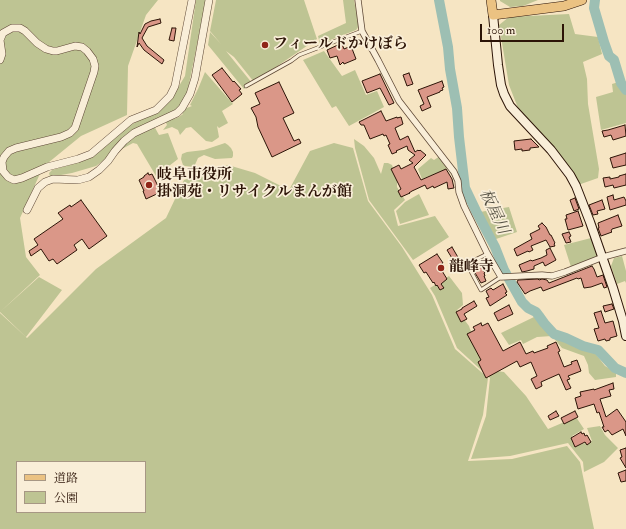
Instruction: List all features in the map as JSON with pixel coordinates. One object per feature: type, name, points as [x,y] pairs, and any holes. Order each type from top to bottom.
[{"type":"main road","points":[[491,0],[498,65],[504,94],[510,106],[551,150],[570,175],[580,194],[603,257],[619,307],[626,336]]},
{"type":"main road","points":[[493,15],[564,6],[582,0]]},
{"type":"street","points":[[0,60],[2,54],[0,40],[3,33],[12,28],[20,28],[25,31],[37,44],[46,49],[57,51],[75,46],[82,47],[93,59],[94,66],[94,72],[75,128],[70,133],[61,137],[16,148],[9,151],[4,156],[2,162],[3,171],[8,177],[14,180],[90,154],[131,120],[156,110],[170,96],[175,86],[192,0]]},
{"type":"street","points":[[27,210],[38,188],[45,182],[53,179],[78,180],[89,177],[99,170],[124,141],[134,133],[177,114],[190,94],[209,0]]},
{"type":"street","points":[[358,0],[362,31],[399,101],[454,172],[458,181],[459,192],[464,206],[487,254],[503,276],[552,276],[603,257],[626,251]]},
{"type":"lane","points":[[246,86],[299,55],[362,31]]},
{"type":"lane","points":[[487,254],[467,264],[480,290],[503,276]]},
{"type":"green space","points":[[0,0],[158,0],[146,15],[128,66],[127,115],[81,136],[43,167],[20,218],[26,257],[40,275],[0,312]]},
{"type":"green space","points":[[196,0],[206,0],[186,99],[171,117],[174,119],[179,117],[183,114],[184,109],[192,106],[190,105],[205,72],[233,104],[222,111],[228,123],[219,128],[217,126],[219,137],[212,142],[206,141],[191,127],[186,128],[180,135],[178,130],[172,127],[163,130],[167,125],[165,120],[154,126],[159,135],[168,133],[178,159],[156,176],[137,144],[133,143],[111,155],[96,166],[72,173],[50,177],[49,173],[52,170],[73,164],[127,127],[159,110],[176,91],[185,76]]},
{"type":"green space","name":"フィールドかけぼら","points":[[216,0],[304,0],[317,39],[254,82],[234,57],[226,51],[252,83],[244,89],[208,45],[210,32],[221,44],[210,31]]},
{"type":"green space","points":[[343,0],[354,0],[359,26],[356,30],[320,44],[318,36],[346,23]]},
{"type":"green space","points":[[500,0],[538,0],[523,6],[510,7]]},
{"type":"green space","points":[[569,14],[575,34],[598,37],[602,54],[583,62],[587,79],[588,104],[599,169],[598,178],[578,185],[543,137],[518,108],[509,85],[499,25],[509,17]]},
{"type":"green space","points":[[324,51],[342,76],[355,70],[366,95],[377,91],[384,107],[349,126],[336,106],[332,108],[303,60]]},
{"type":"green space","points":[[622,81],[626,89],[626,123],[601,130],[596,97],[613,92],[612,84]]},
{"type":"green space","points":[[354,139],[364,146],[374,158],[381,174],[384,163],[392,165],[397,180],[397,187],[405,200],[394,210],[398,226],[435,216],[449,237],[413,260],[369,200]]},
{"type":"green space","points":[[225,143],[233,152],[232,158],[215,159],[204,155],[198,158],[194,167],[183,165],[181,159],[182,154],[204,150]]},
{"type":"green space","points":[[334,143],[353,148],[368,201],[402,247],[432,295],[455,349],[488,378],[483,415],[468,461],[512,459],[567,446],[580,462],[594,529],[0,529],[0,313],[27,338],[96,269],[166,218],[184,180],[228,165],[255,173],[289,190],[310,151]]},
{"type":"green space","points":[[440,156],[449,168],[422,179],[418,169],[431,158],[434,160]]},
{"type":"green space","points":[[419,194],[429,215],[400,224],[396,211],[405,202]]},
{"type":"green space","points":[[509,207],[517,232],[493,240],[480,212]]},
{"type":"green space","points":[[591,238],[598,256],[597,259],[571,267],[564,245]]},
{"type":"green space","points":[[622,256],[626,271],[626,283],[625,281],[617,284],[611,266],[614,258]]},
{"type":"green space","points":[[449,276],[462,293],[463,305],[457,310],[469,326],[489,370],[504,372],[526,396],[548,429],[576,417],[584,429],[572,436],[576,446],[592,441],[587,428],[600,426],[605,435],[618,448],[604,462],[584,472],[583,462],[568,443],[510,456],[471,459],[486,416],[490,378],[457,348],[435,296],[430,288]]},
{"type":"green space","points":[[39,277],[62,290],[26,337],[0,312]]},
{"type":"green space","points":[[534,317],[557,338],[595,353],[605,366],[616,372],[616,377],[595,380],[589,373],[588,365],[584,356],[562,348],[552,336],[537,337],[523,344],[521,340],[509,345],[501,333]]},
{"type":"building","points":[[160,19],[161,23],[148,27],[142,38],[147,46],[164,60],[162,64],[144,50],[139,43],[137,47],[139,32],[140,34],[145,24]]},
{"type":"building","points":[[172,28],[176,28],[174,41],[169,40]]},
{"type":"building","points":[[342,44],[344,49],[351,46],[356,59],[344,64],[343,62],[340,65],[337,56],[330,58],[327,50]]},
{"type":"building","points":[[222,68],[233,82],[234,81],[241,89],[239,90],[242,94],[232,102],[212,75]]},
{"type":"building","points":[[409,73],[413,84],[407,86],[403,75]]},
{"type":"building","points":[[380,74],[394,103],[389,105],[380,88],[367,93],[362,81]]},
{"type":"building","points":[[442,81],[444,87],[442,88],[443,90],[427,97],[431,107],[422,111],[420,106],[424,104],[418,90]]},
{"type":"building","points":[[279,82],[294,113],[283,118],[294,141],[299,139],[301,143],[272,157],[251,108],[260,104],[255,93]]},
{"type":"building","points":[[381,111],[386,121],[401,117],[403,124],[395,128],[400,140],[408,136],[415,152],[420,150],[426,155],[414,167],[421,180],[446,169],[452,179],[454,188],[448,189],[447,182],[434,188],[433,186],[427,189],[425,185],[401,197],[398,191],[401,189],[391,169],[399,165],[401,169],[413,163],[409,160],[415,155],[408,150],[407,146],[392,154],[386,135],[384,136],[383,134],[370,139],[364,125],[361,125],[359,122]]},
{"type":"building","points":[[625,125],[626,136],[613,140],[611,135],[604,137],[602,131]]},
{"type":"building","points":[[531,139],[539,147],[522,151],[522,149],[515,150],[514,141]]},
{"type":"building","points":[[626,153],[626,165],[613,168],[610,158]]},
{"type":"building","name":"岐阜市役所 掛洞苑・リサイクルまんが館","points":[[148,173],[149,175],[152,174],[161,192],[146,199],[139,180]]},
{"type":"building","points":[[626,174],[626,185],[614,188],[613,185],[605,187],[603,178],[610,177],[610,179]]},
{"type":"building","points":[[613,195],[614,200],[624,197],[626,205],[610,210],[607,197]]},
{"type":"building","points":[[575,198],[579,209],[574,211],[570,200]]},
{"type":"building","points":[[81,200],[107,236],[89,249],[82,239],[74,245],[77,250],[57,264],[53,259],[49,261],[41,249],[31,256],[29,251],[38,245],[34,239],[63,219],[58,213]]},
{"type":"building","points":[[602,200],[605,209],[597,211],[598,214],[593,215],[589,205]]},
{"type":"building","points":[[578,211],[583,226],[568,230],[565,219],[567,219],[566,215]]},
{"type":"building","points":[[618,215],[622,226],[612,229],[612,232],[601,236],[598,223]]},
{"type":"building","points":[[542,223],[551,235],[555,246],[550,247],[546,240],[531,246],[533,250],[517,256],[514,249],[532,239],[530,234],[540,229],[538,226]]},
{"type":"building","points":[[569,232],[571,242],[566,243],[562,234]]},
{"type":"building","points":[[452,247],[463,266],[458,268],[447,250]]},
{"type":"building","points":[[550,248],[556,260],[545,266],[543,262],[534,266],[534,269],[522,272],[519,265],[547,255],[546,250]]},
{"type":"building","points":[[437,254],[443,263],[439,266],[447,279],[441,284],[444,288],[440,290],[434,282],[433,283],[426,272],[424,273],[419,265]]},
{"type":"building","points":[[478,262],[485,273],[484,276],[486,281],[481,283],[471,266]]},
{"type":"building","points":[[592,266],[597,277],[603,275],[607,287],[604,288],[602,283],[584,288],[581,278],[577,278],[543,291],[541,287],[525,294],[517,282],[518,280],[542,279],[547,280],[549,283]]},
{"type":"building","points":[[503,284],[507,295],[490,306],[486,298],[489,297],[486,291],[491,288],[493,290]]},
{"type":"building","points":[[474,301],[477,306],[464,314],[467,319],[461,322],[456,312]]},
{"type":"building","points":[[612,304],[614,309],[605,312],[603,306]]},
{"type":"building","points":[[509,305],[513,314],[498,321],[494,313]]},
{"type":"building","points":[[601,311],[605,323],[613,321],[617,336],[606,341],[605,339],[598,341],[594,329],[599,328],[594,313]]},
{"type":"building","points":[[481,323],[482,326],[488,323],[503,351],[520,342],[526,354],[533,351],[534,353],[548,348],[547,346],[556,342],[564,367],[577,360],[581,371],[568,376],[570,379],[567,380],[571,388],[566,390],[559,374],[541,382],[542,386],[536,389],[531,379],[537,376],[531,362],[520,367],[517,361],[486,378],[478,362],[481,360],[467,334],[475,330],[473,327]]},
{"type":"building","points":[[613,383],[614,389],[609,390],[611,396],[600,399],[606,417],[617,409],[626,422],[626,436],[623,429],[612,435],[608,430],[605,432],[602,427],[604,427],[599,412],[597,413],[594,404],[578,409],[575,398],[581,396],[580,392],[594,390]]},
{"type":"building","points":[[556,411],[559,416],[550,420],[548,416]]},
{"type":"building","points":[[575,411],[578,417],[564,424],[561,418]]},
{"type":"building","points":[[581,432],[582,434],[584,433],[585,436],[587,435],[591,442],[587,445],[585,442],[575,447],[571,438]]},
{"type":"building","points":[[626,448],[626,468],[620,458],[622,457],[620,450]]},
{"type":"building","points":[[626,470],[626,481],[621,482],[618,473]]},
{"type":"waterway","name":"板屋川","points":[[439,0],[457,108],[465,188],[495,247],[504,270],[522,302],[528,308],[536,312],[554,334],[583,346],[598,350],[615,368],[626,373]]},
{"type":"waterway","points":[[595,0],[594,8],[604,42],[609,56],[614,60],[621,83],[626,90]]},
{"type":"place","name":"フィールドかけぼら","points":[[265,45]]},
{"type":"place","name":"岐阜市役所 掛洞苑・リサイクルまんが館","points":[[149,185]]},
{"type":"place","name":"龍峰寺","points":[[441,268]]}]
